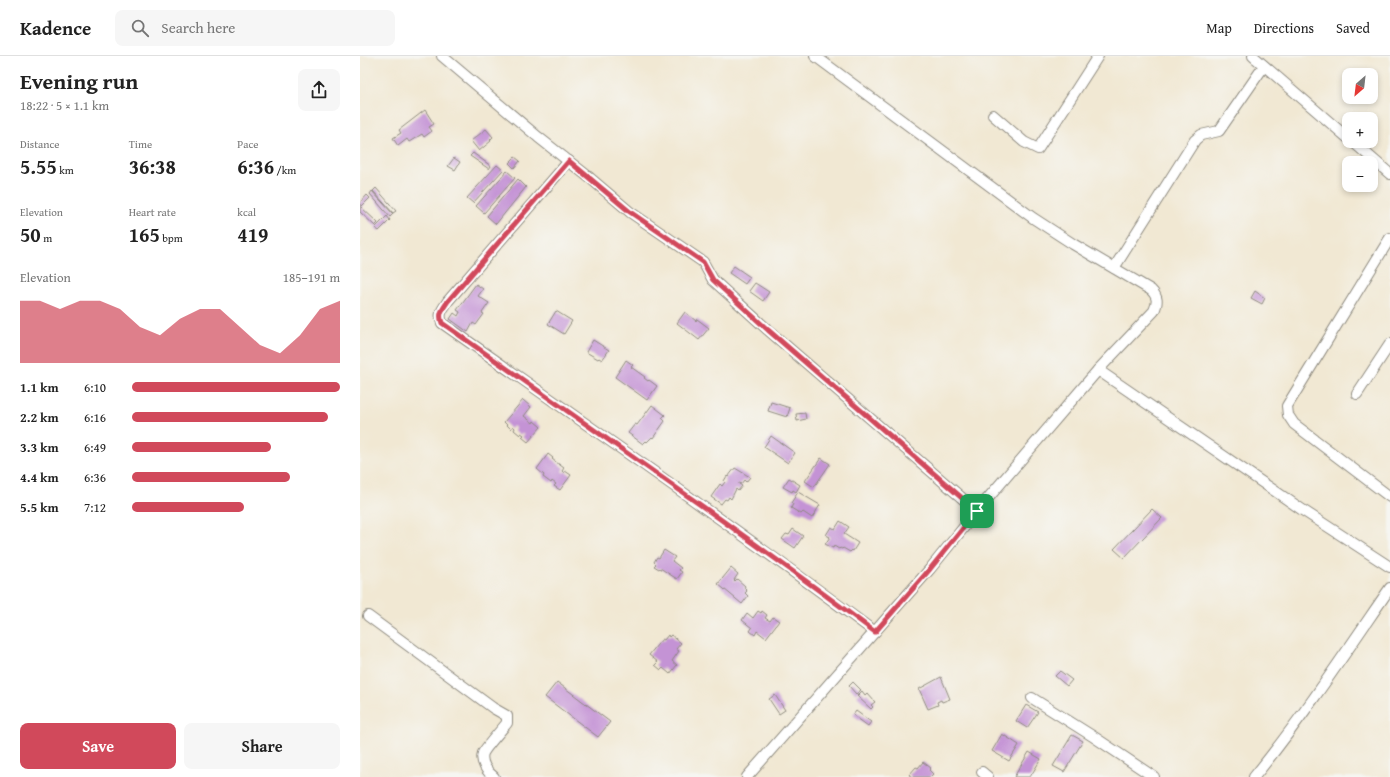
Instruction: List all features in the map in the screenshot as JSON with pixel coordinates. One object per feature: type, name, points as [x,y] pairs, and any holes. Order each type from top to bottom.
[{"type":"street","points":[[442,56],[630,212],[703,262],[713,280],[768,330],[977,511]]},
{"type":"street","points":[[747,777],[930,569],[977,511],[1098,370],[1154,311],[1157,303],[1156,296],[1151,290],[1033,218],[815,56]]},
{"type":"street","points":[[993,115],[1024,142],[1038,149],[1098,56]]},
{"type":"street","points":[[1253,56],[1342,133]]},
{"type":"street","points":[[1114,268],[1195,140],[1201,135],[1219,131],[1264,66]]},
{"type":"street","points":[[1360,148],[1390,174]]},
{"type":"street","points":[[569,161],[448,301],[440,312],[442,323],[785,564],[875,632]]},
{"type":"street","points":[[1390,238],[1287,406],[1288,415],[1294,424],[1390,497]]},
{"type":"street","points":[[1357,394],[1390,344]]},
{"type":"street","points":[[1098,370],[1304,512],[1390,567]]},
{"type":"street","points":[[1254,777],[1273,754],[1335,668],[1390,588]]},
{"type":"street","points":[[368,616],[487,704],[507,716],[507,724],[483,753],[483,763],[489,773],[494,777]]},
{"type":"street","points":[[1032,698],[1154,777]]},
{"type":"building","points":[[425,110],[434,124],[429,127],[432,131],[424,137],[422,134],[409,142],[407,139],[398,146],[393,138],[401,133],[399,130]]},
{"type":"building","points":[[486,129],[493,137],[490,140],[491,141],[479,151],[471,141]]},
{"type":"building","points":[[473,153],[491,166],[489,169],[470,156]]},
{"type":"building","points":[[515,157],[520,161],[514,168],[509,163]]},
{"type":"building","points":[[454,158],[460,162],[455,170],[448,166]]},
{"type":"building","points":[[497,165],[503,170],[473,203],[467,198]]},
{"type":"building","points":[[507,171],[515,178],[484,213],[476,206]]},
{"type":"building","points":[[518,179],[526,187],[496,224],[487,216]]},
{"type":"building","points":[[376,188],[396,211],[393,213],[373,191]]},
{"type":"building","points":[[372,191],[393,214],[390,217],[370,194]]},
{"type":"building","points":[[367,195],[370,198],[361,207],[378,223],[375,226],[360,212],[360,203]]},
{"type":"building","points":[[387,216],[390,220],[379,231],[375,228]]},
{"type":"building","points":[[734,266],[750,277],[745,284],[729,273]]},
{"type":"building","points":[[755,283],[769,292],[763,301],[749,291]]},
{"type":"building","points":[[476,284],[483,289],[478,296],[489,303],[482,313],[484,314],[476,325],[473,323],[468,332],[450,319],[454,313],[458,316],[460,312],[457,310]]},
{"type":"building","points":[[1255,291],[1265,298],[1262,304],[1251,298]]},
{"type":"building","points":[[556,311],[572,321],[564,334],[548,324]]},
{"type":"building","points":[[685,312],[696,321],[697,319],[709,328],[699,340],[677,323]]},
{"type":"building","points":[[593,340],[609,350],[602,360],[586,352]]},
{"type":"building","points":[[626,360],[633,365],[631,367],[645,377],[644,378],[657,386],[647,400],[615,377]]},
{"type":"building","points":[[523,400],[531,407],[524,416],[533,423],[534,421],[541,427],[528,442],[522,437],[524,435],[521,433],[520,435],[514,430],[515,428],[513,426],[511,429],[504,422]]},
{"type":"building","points":[[771,402],[790,408],[787,417],[768,411]]},
{"type":"building","points":[[652,405],[665,415],[662,418],[665,421],[653,438],[652,437],[643,444],[628,433],[635,424],[637,425]]},
{"type":"building","points":[[805,413],[806,419],[797,421],[796,414]]},
{"type":"building","points":[[771,436],[795,453],[788,463],[764,447]]},
{"type":"building","points":[[548,454],[564,468],[562,471],[564,473],[565,471],[571,475],[560,490],[554,486],[556,484],[552,481],[551,483],[543,477],[544,475],[537,469]]},
{"type":"building","points":[[821,458],[830,464],[814,487],[805,481]]},
{"type":"building","points":[[735,468],[750,477],[746,482],[744,480],[741,484],[739,483],[742,486],[738,491],[736,489],[731,499],[729,497],[727,500],[725,499],[721,504],[711,497],[720,484],[722,486],[727,476],[728,477]]},
{"type":"building","points":[[789,478],[800,485],[796,492],[793,490],[792,492],[783,487]]},
{"type":"building","points":[[798,492],[820,505],[812,518],[803,512],[801,514],[791,508],[793,504],[791,503]]},
{"type":"building","points":[[1152,509],[1162,518],[1124,558],[1114,549]]},
{"type":"building","points":[[840,521],[849,527],[844,534],[858,543],[853,551],[852,550],[850,552],[843,548],[839,549],[834,546],[833,548],[825,544],[830,537],[826,535],[831,527],[835,529]]},
{"type":"building","points":[[793,529],[803,536],[795,548],[782,539],[786,534],[789,535]]},
{"type":"building","points":[[664,550],[675,557],[672,561],[681,568],[679,570],[682,572],[677,579],[660,568],[659,569],[654,566],[656,564],[654,562],[657,557],[659,558]]},
{"type":"building","points":[[731,568],[738,574],[734,580],[735,581],[737,579],[745,586],[744,588],[747,591],[745,593],[748,596],[742,604],[718,584]]},
{"type":"building","points":[[758,611],[761,613],[762,611],[767,615],[765,618],[770,621],[773,617],[779,621],[766,638],[757,631],[755,635],[750,631],[752,628],[742,620],[747,613],[753,618]]},
{"type":"building","points":[[668,635],[669,637],[671,635],[681,643],[676,649],[679,651],[672,661],[677,665],[670,674],[663,668],[661,670],[655,665],[658,662],[649,655],[662,639],[664,640]]},
{"type":"building","points":[[1060,671],[1072,680],[1067,686],[1055,676]]},
{"type":"building","points":[[941,677],[950,699],[942,702],[941,700],[937,702],[938,705],[928,709],[919,689]]},
{"type":"building","points":[[557,682],[610,722],[598,737],[545,697]]},
{"type":"building","points":[[853,682],[861,690],[856,694],[849,686]]},
{"type":"building","points":[[862,691],[865,695],[867,693],[875,702],[871,705],[873,707],[871,709],[857,696]]},
{"type":"building","points":[[775,695],[785,710],[779,714],[769,699]]},
{"type":"building","points":[[1026,705],[1038,712],[1027,728],[1016,721]]},
{"type":"building","points":[[856,711],[871,722],[868,726],[853,715]]},
{"type":"building","points":[[1002,734],[1019,745],[1009,761],[992,751]]},
{"type":"building","points":[[1072,735],[1083,741],[1064,772],[1053,766]]},
{"type":"building","points":[[1029,752],[1041,759],[1030,777],[1014,777]]},
{"type":"building","points":[[923,762],[931,768],[929,770],[933,774],[930,777],[912,777],[909,775],[916,767],[918,768]]},
{"type":"route","points":[[569,161],[630,212],[703,262],[713,280],[768,330],[977,511],[930,569],[875,632],[785,564],[690,496],[442,323],[440,312],[569,161]]}]
